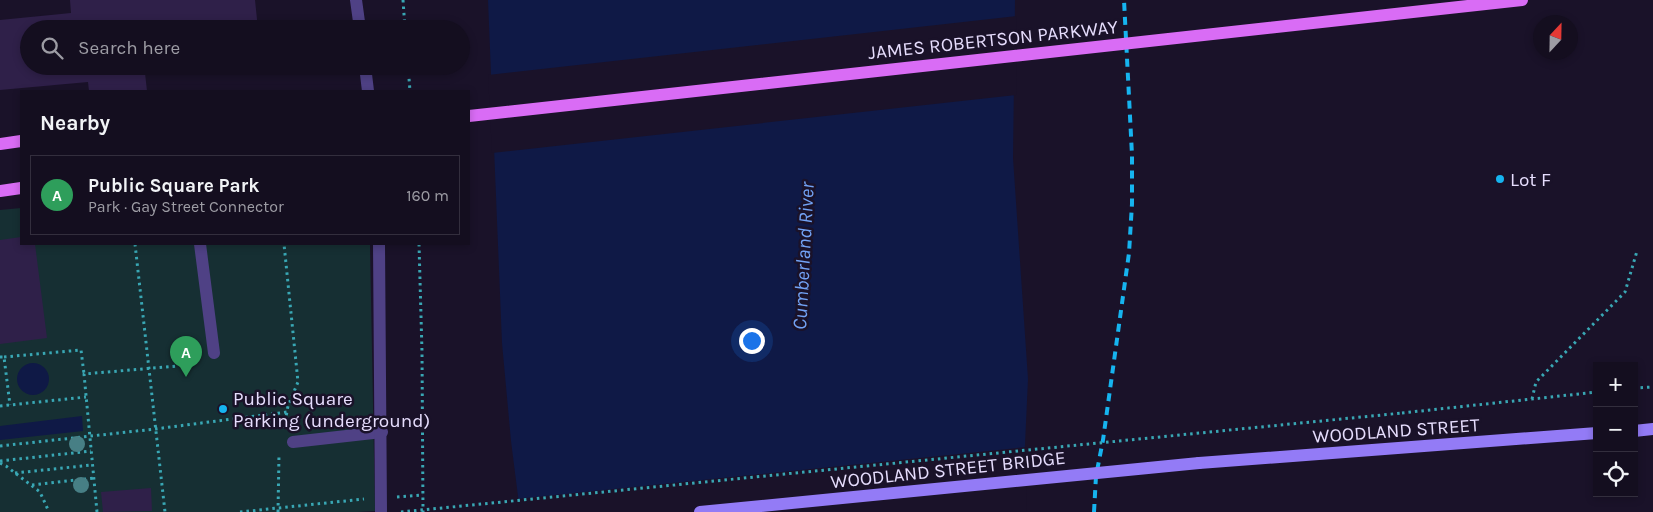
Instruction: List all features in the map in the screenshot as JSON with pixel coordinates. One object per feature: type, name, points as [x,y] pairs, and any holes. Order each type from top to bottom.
[{"type":"main road","name":"JAMES ROBERTSON PARKWAY","points":[[470,116],[1522,0]]},
{"type":"main road","points":[[0,144],[20,141]]},
{"type":"main road","points":[[0,191],[20,188]]},
{"type":"main road","points":[[1638,430],[1653,429]]},
{"type":"main road","name":"WOODLAND STREET","points":[[1198,463],[1593,433]]},
{"type":"main road","name":"WOODLAND STREET BRIDGE","points":[[700,512],[1198,463]]},
{"type":"street","points":[[356,0],[359,20]]},
{"type":"street","points":[[366,75],[368,90]]},
{"type":"street","points":[[200,245],[214,353]]},
{"type":"street","points":[[379,245],[382,432],[381,512]]},
{"type":"street","points":[[293,442],[382,432]]},
{"type":"path","points":[[403,0],[405,20]]},
{"type":"path","points":[[409,75],[410,90]]},
{"type":"path","points":[[135,245],[165,512]]},
{"type":"path","points":[[283,431],[287,412],[298,382],[284,245]]},
{"type":"path","points":[[419,245],[423,512]]},
{"type":"path","points":[[1532,399],[1536,382],[1625,292],[1638,251]]},
{"type":"path","points":[[10,405],[2,357],[81,350],[97,512]]},
{"type":"path","points":[[84,374],[177,366]]},
{"type":"path","points":[[1638,388],[1653,386]]},
{"type":"path","points":[[401,512],[1593,392]]},
{"type":"path","points":[[0,406],[86,397]]},
{"type":"path","points":[[0,446],[90,437],[287,412]]},
{"type":"path","points":[[277,510],[280,450]]},
{"type":"path","points":[[0,462],[91,451]]},
{"type":"path","points":[[0,462],[40,492],[49,512]]},
{"type":"path","points":[[15,473],[92,465]]},
{"type":"path","points":[[31,485],[94,478]]},
{"type":"path","points":[[240,512],[277,510],[349,499]]},
{"type":"green space","points":[[20,208],[20,245],[370,245],[375,511],[0,512],[0,210]]},
{"type":"water","name":"Cumberland River","points":[[488,0],[1015,0],[1013,158],[1028,379],[1023,488],[520,512],[502,343]]},
{"type":"water","points":[[33,363],[45,367],[49,379],[45,391],[33,395],[21,391],[17,379],[21,367]]},
{"type":"water","points":[[82,416],[83,431],[0,440],[0,426]]},
{"type":"pier","points":[[1017,16],[1016,95],[492,153],[488,75]]},
{"type":"pier","points":[[1027,447],[1026,512],[518,512],[516,499]]},
{"type":"building","points":[[70,0],[255,0],[257,20],[20,20],[20,75],[145,75],[147,90],[89,90],[88,82],[0,90],[0,20],[71,13]]},
{"type":"building","points":[[20,237],[20,245],[35,245],[47,338],[0,344],[0,240]]},
{"type":"building","points":[[151,488],[152,511],[103,512],[101,492]]},
{"type":"railway","points":[[1094,512],[1096,476],[1103,440],[1129,253],[1132,204],[1132,155],[1124,0]]},
{"type":"place","name":"Lot F","points":[[1500,179]]},
{"type":"place","name":"Public Square Park","points":[[186,377]]},
{"type":"place","name":"Public Square Parking (underground)","points":[[223,409]]}]
